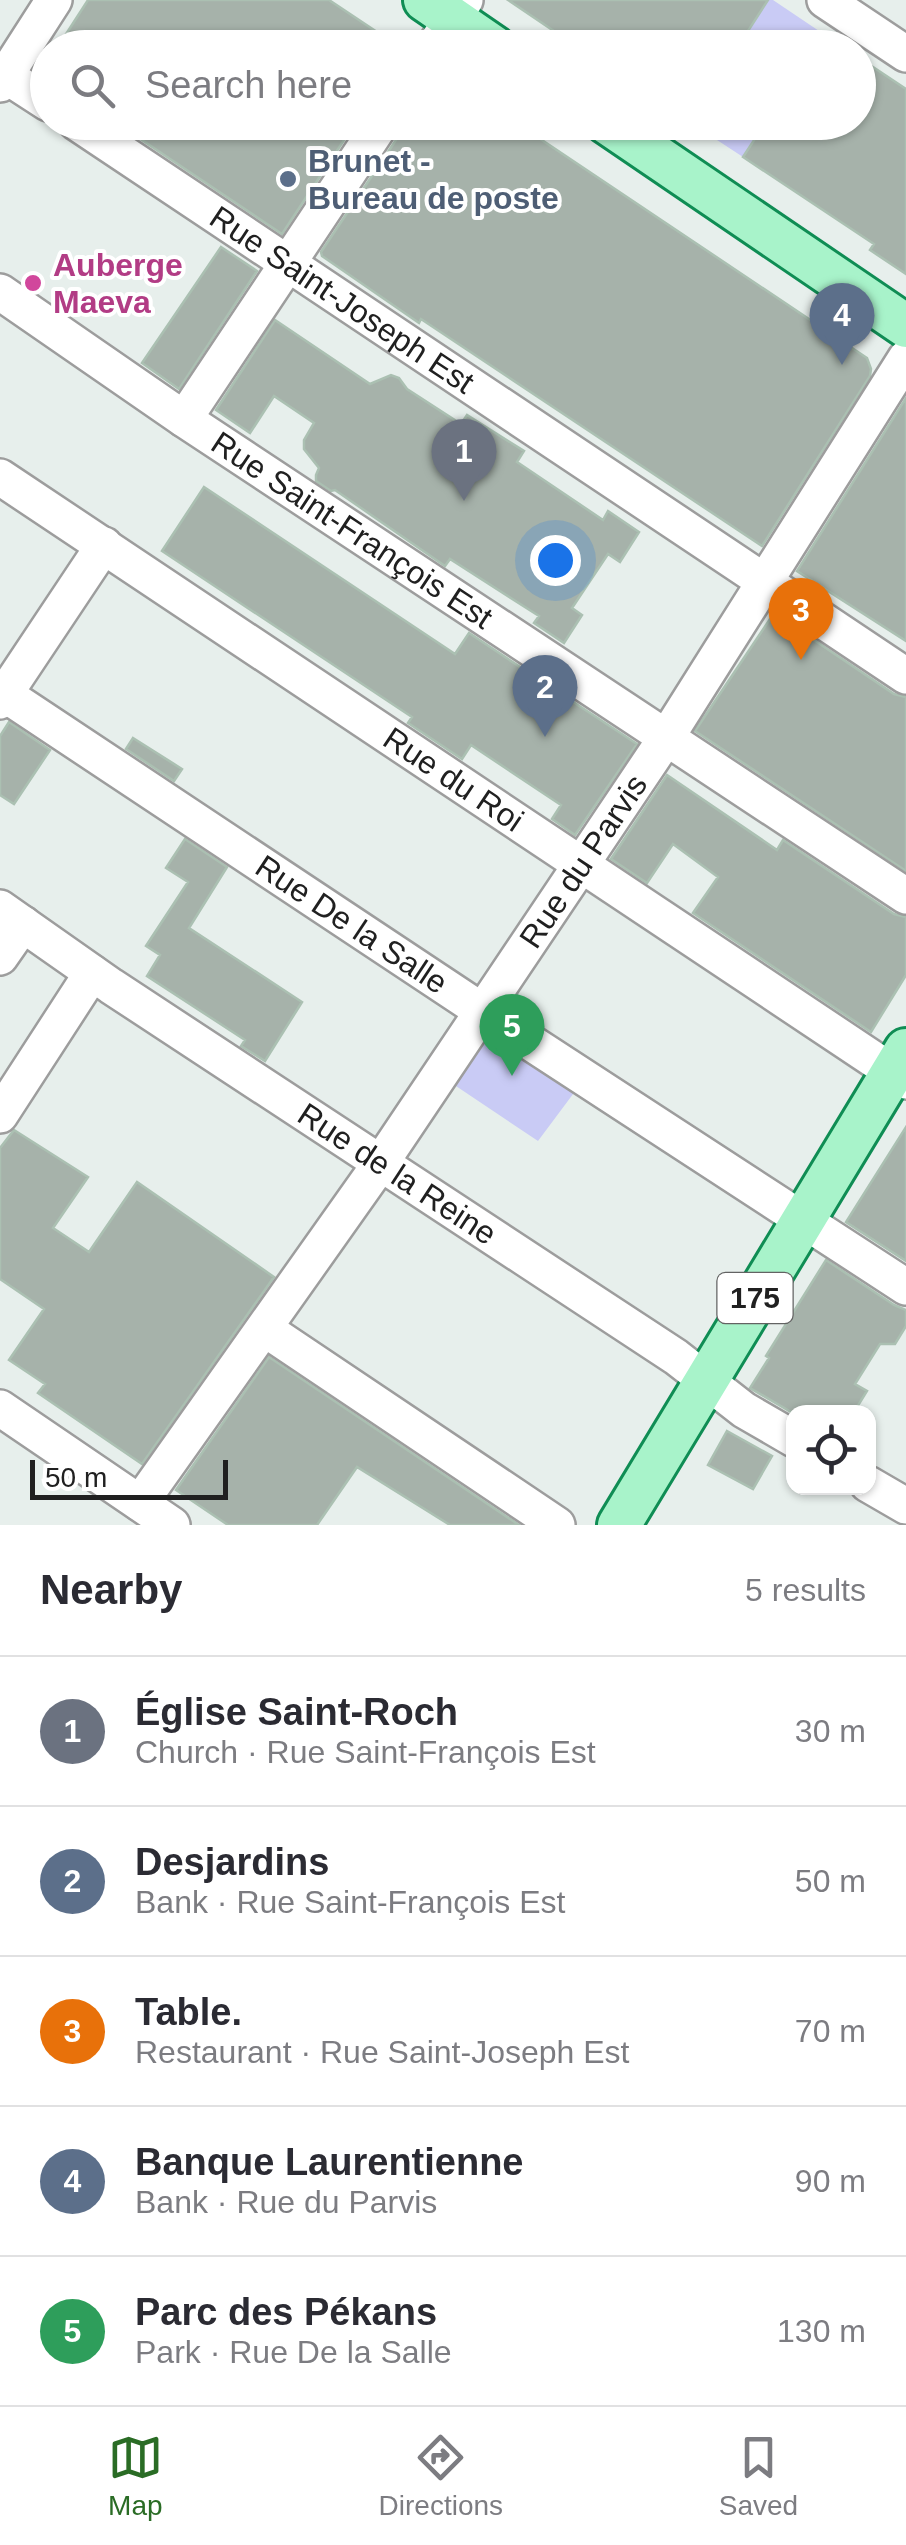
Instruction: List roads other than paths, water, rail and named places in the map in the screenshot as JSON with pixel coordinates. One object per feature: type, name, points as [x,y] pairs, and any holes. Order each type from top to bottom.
[{"type":"main road","points":[[444,16],[466,30]]},
{"type":"main road","points":[[632,140],[906,326]]},
{"type":"main road","name":"175","points":[[619,1525],[802,1219],[901,1068]]},
{"type":"street","points":[[34,30],[54,0]]},
{"type":"street","points":[[825,0],[870,30]]},
{"type":"street","points":[[876,34],[906,54]]},
{"type":"street","points":[[30,36],[2,77],[30,93]]},
{"type":"street","name":"Rue Saint-Joseph Est","points":[[103,140],[906,676]]},
{"type":"street","points":[[184,419],[370,140]]},
{"type":"street","name":"Rue Saint-François Est","points":[[0,292],[184,419],[906,896]]},
{"type":"street","name":"Rue du Parvis","points":[[140,1503],[380,1164],[666,738],[906,358]]},
{"type":"street","name":"Rue du Roi","points":[[0,476],[582,863],[901,1068]]},
{"type":"street","points":[[2,695],[104,545]]},
{"type":"street","name":"Rue De la Salle","points":[[2,695],[906,1287]]},
{"type":"street","points":[[0,957],[12,916]]},
{"type":"street","name":"Rue de la Reine","points":[[12,916],[92,973],[676,1357],[744,1410],[786,1434]]},
{"type":"street","points":[[0,1115],[92,973]]},
{"type":"street","points":[[265,1329],[557,1525]]},
{"type":"street","points":[[0,1408],[172,1525]]},
{"type":"street","points":[[876,1489],[906,1506]]},
{"type":"place","name":"Brunet - Bureau de poste","points":[[288,179]]},
{"type":"place","name":"Auberge Maeva","points":[[33,283]]},
{"type":"place","name":"Banque Laurentienne","points":[[842,365]]},
{"type":"place","name":"Église Saint-Roch","points":[[464,501]]},
{"type":"place","name":"Table.","points":[[801,660]]},
{"type":"place","name":"Desjardins","points":[[545,737]]},
{"type":"place","name":"Parc des Pékans","points":[[512,1076]]}]
